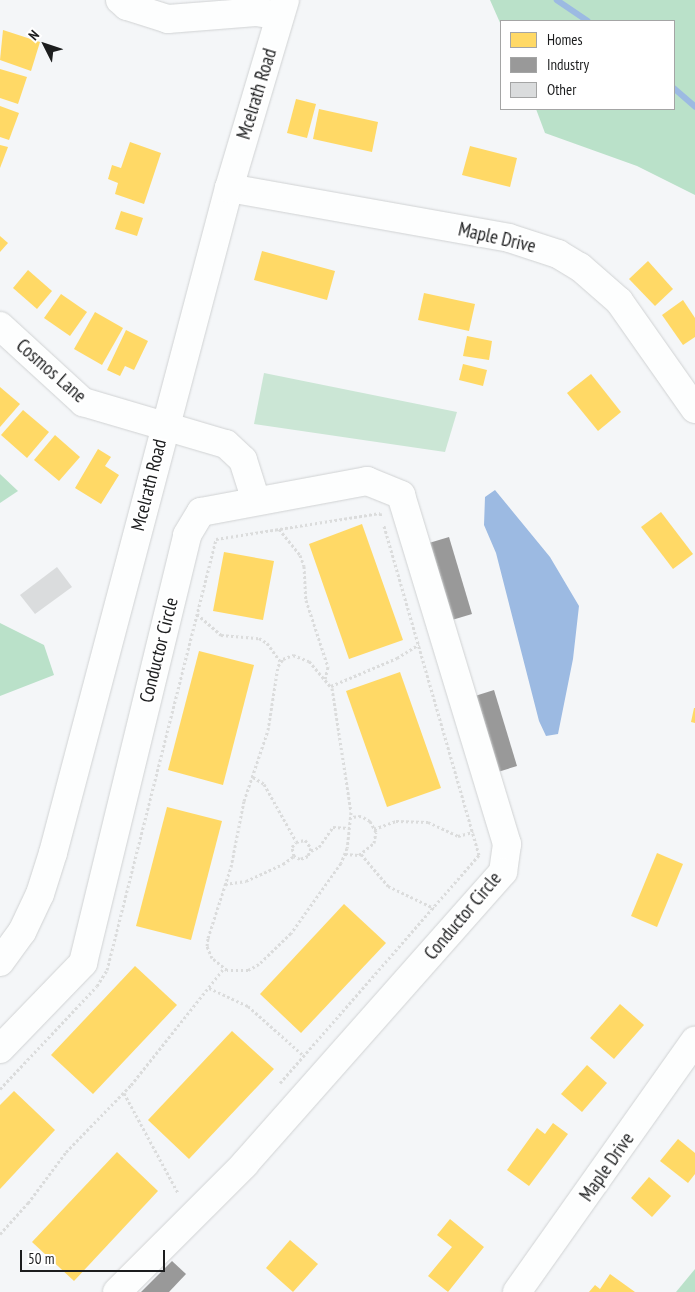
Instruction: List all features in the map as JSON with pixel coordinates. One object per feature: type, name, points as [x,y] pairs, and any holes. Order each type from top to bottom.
[{"type":"street","points":[[120,0],[127,6],[168,19],[283,8]]},
{"type":"street","name":"Mcelrath Road","points":[[0,962],[22,932],[46,877],[70,780],[100,682],[164,428],[229,188],[283,8]]},
{"type":"street","name":"Maple Drive","points":[[229,188],[509,238],[558,254],[580,267],[619,301],[695,409]]},
{"type":"street","name":"Cosmos Lane","points":[[0,326],[83,402],[164,428]]},
{"type":"street","points":[[164,428],[226,444],[243,460],[256,500]]},
{"type":"street","name":"Conductor Circle","points":[[0,1049],[83,963],[187,535],[201,512],[256,500],[368,481],[401,495],[507,844],[503,872],[245,1164],[117,1292]]},
{"type":"street","name":"Maple Drive","points":[[517,1292],[695,1041]]},
{"type":"path","points":[[0,1089],[97,986],[107,970],[216,539],[380,513],[479,855],[280,1083]]},
{"type":"path","points":[[279,529],[300,555],[304,566],[306,600],[328,666],[326,679]]},
{"type":"path","points":[[197,614],[221,635],[259,638],[267,643],[280,662],[274,707],[252,777],[207,946],[212,958],[224,968],[248,970],[270,954],[309,912],[345,854],[350,828],[351,817],[331,686],[309,661],[299,656],[293,655],[280,662]]},
{"type":"path","points":[[331,686],[396,658],[419,644]]},
{"type":"path","points":[[252,777],[264,784],[296,841]]},
{"type":"path","points":[[345,854],[361,854],[374,843],[374,829],[362,816],[351,817]]},
{"type":"path","points":[[374,829],[396,821],[428,822],[458,836],[473,832]]},
{"type":"path","points":[[225,884],[246,881],[294,856],[304,858],[311,851],[319,847],[333,827],[350,828]]},
{"type":"path","points":[[294,856],[292,847],[296,841],[305,840],[311,851]]},
{"type":"path","points":[[361,854],[388,886],[434,908]]},
{"type":"path","points":[[0,1234],[28,1203],[66,1152],[124,1092],[224,968]]},
{"type":"path","points":[[209,988],[248,1006],[304,1056]]},
{"type":"path","points":[[124,1092],[178,1193]]},
{"type":"green space","points":[[490,0],[695,0],[695,195],[637,166],[545,133],[536,110],[675,110],[675,20],[500,20],[500,23]]},
{"type":"green space","points":[[264,373],[457,412],[445,452],[254,424]]},
{"type":"green space","points":[[0,474],[18,491],[0,503]]},
{"type":"green space","points":[[0,623],[44,645],[54,675],[0,696]]},
{"type":"green space","points":[[695,1269],[695,1292],[676,1292]]},
{"type":"water","points":[[495,490],[550,557],[579,606],[573,659],[558,734],[546,736],[539,721],[496,553],[484,525],[485,497]]},
{"type":"building: Homes","points":[[3,30],[40,42],[31,71],[0,60]]},
{"type":"building: Homes","points":[[0,69],[27,77],[18,104],[0,98]]},
{"type":"building: Homes","points":[[296,99],[316,104],[307,138],[287,133]]},
{"type":"building: Homes","points":[[0,106],[19,113],[9,140],[0,137]]},
{"type":"building: Homes","points":[[319,109],[378,122],[372,152],[313,139]]},
{"type":"building: Homes","points":[[130,142],[161,153],[144,204],[115,194],[118,183],[108,179],[112,165],[121,168]]},
{"type":"building: Homes","points":[[0,145],[8,147],[0,168]]},
{"type":"building: Homes","points":[[470,146],[517,158],[510,187],[462,175]]},
{"type":"building: Homes","points":[[121,211],[143,218],[137,236],[115,229]]},
{"type":"building: Homes","points":[[0,236],[8,243],[0,252]]},
{"type":"building: Homes","points":[[262,251],[335,271],[327,300],[254,280]]},
{"type":"building: Homes","points":[[648,261],[673,289],[655,306],[629,279]]},
{"type":"building: Homes","points":[[28,270],[52,291],[37,309],[13,288]]},
{"type":"building: Homes","points":[[424,293],[475,304],[469,331],[418,320]]},
{"type":"building: Homes","points":[[61,294],[87,312],[70,336],[44,318]]},
{"type":"building: Homes","points":[[683,300],[695,318],[695,337],[683,345],[662,315]]},
{"type":"building: Homes","points":[[95,312],[123,328],[102,365],[74,349]]},
{"type":"building: Homes","points":[[126,330],[148,341],[134,370],[125,366],[120,376],[107,370]]},
{"type":"building: Homes","points":[[467,336],[492,341],[489,360],[463,356]]},
{"type":"building: Homes","points":[[463,364],[487,370],[483,386],[459,380]]},
{"type":"building: Homes","points":[[591,374],[621,412],[598,431],[567,393]]},
{"type":"building: Homes","points":[[0,387],[20,404],[0,427]]},
{"type":"building: Homes","points":[[23,410],[49,432],[27,458],[1,435]]},
{"type":"building: Homes","points":[[55,435],[80,457],[59,481],[34,460]]},
{"type":"building: Homes","points":[[98,449],[111,457],[105,466],[119,475],[101,504],[75,488]]},
{"type":"building: Homes","points":[[661,512],[693,554],[673,569],[641,527]]},
{"type":"building: Homes","points":[[362,524],[403,640],[349,659],[309,544]]},
{"type":"building: Homes","points":[[224,552],[274,561],[263,620],[213,611]]},
{"type":"building: Homes","points":[[199,651],[254,665],[223,785],[168,770]]},
{"type":"building: Homes","points":[[400,672],[441,788],[387,807],[346,691]]},
{"type":"building: Homes","points":[[695,708],[695,723],[691,722]]},
{"type":"building: Homes","points":[[167,807],[222,821],[191,940],[136,926]]},
{"type":"building: Homes","points":[[657,853],[683,864],[657,927],[631,916]]},
{"type":"building: Homes","points":[[344,904],[386,943],[301,1033],[260,994]]},
{"type":"building: Homes","points":[[135,966],[177,1005],[93,1094],[51,1055]]},
{"type":"building: Homes","points":[[620,1004],[644,1025],[614,1059],[590,1038]]},
{"type":"building: Homes","points":[[232,1031],[274,1069],[189,1159],[148,1120]]},
{"type":"building: Homes","points":[[587,1065],[607,1083],[582,1112],[561,1094]]},
{"type":"building: Homes","points":[[14,1091],[55,1130],[0,1189],[0,1105]]},
{"type":"building: Homes","points":[[553,1123],[568,1134],[529,1186],[507,1170],[537,1128],[545,1134]]},
{"type":"building: Homes","points":[[678,1139],[695,1153],[695,1174],[688,1183],[660,1161]]},
{"type":"building: Homes","points":[[117,1152],[158,1191],[74,1281],[32,1242]]},
{"type":"building: Homes","points":[[649,1177],[671,1196],[652,1217],[631,1198]]},
{"type":"building: Homes","points":[[450,1219],[484,1247],[448,1292],[428,1276],[452,1247],[437,1235]]},
{"type":"building: Homes","points":[[290,1240],[318,1264],[293,1292],[266,1268]]},
{"type":"building: Homes","points":[[610,1274],[635,1292],[589,1292],[595,1285],[600,1289]]},
{"type":"building: Industry","points":[[449,537],[472,614],[452,620],[429,543]]},
{"type":"building: Industry","points":[[494,690],[517,766],[498,772],[475,696]]},
{"type":"building: Industry","points":[[172,1261],[186,1274],[169,1292],[141,1292]]},
{"type":"building: Other","points":[[57,567],[72,587],[35,614],[20,595]]},
{"type":"waterway","points":[[557,0],[587,20]]},
{"type":"waterway","points":[[675,89],[695,106]]}]
